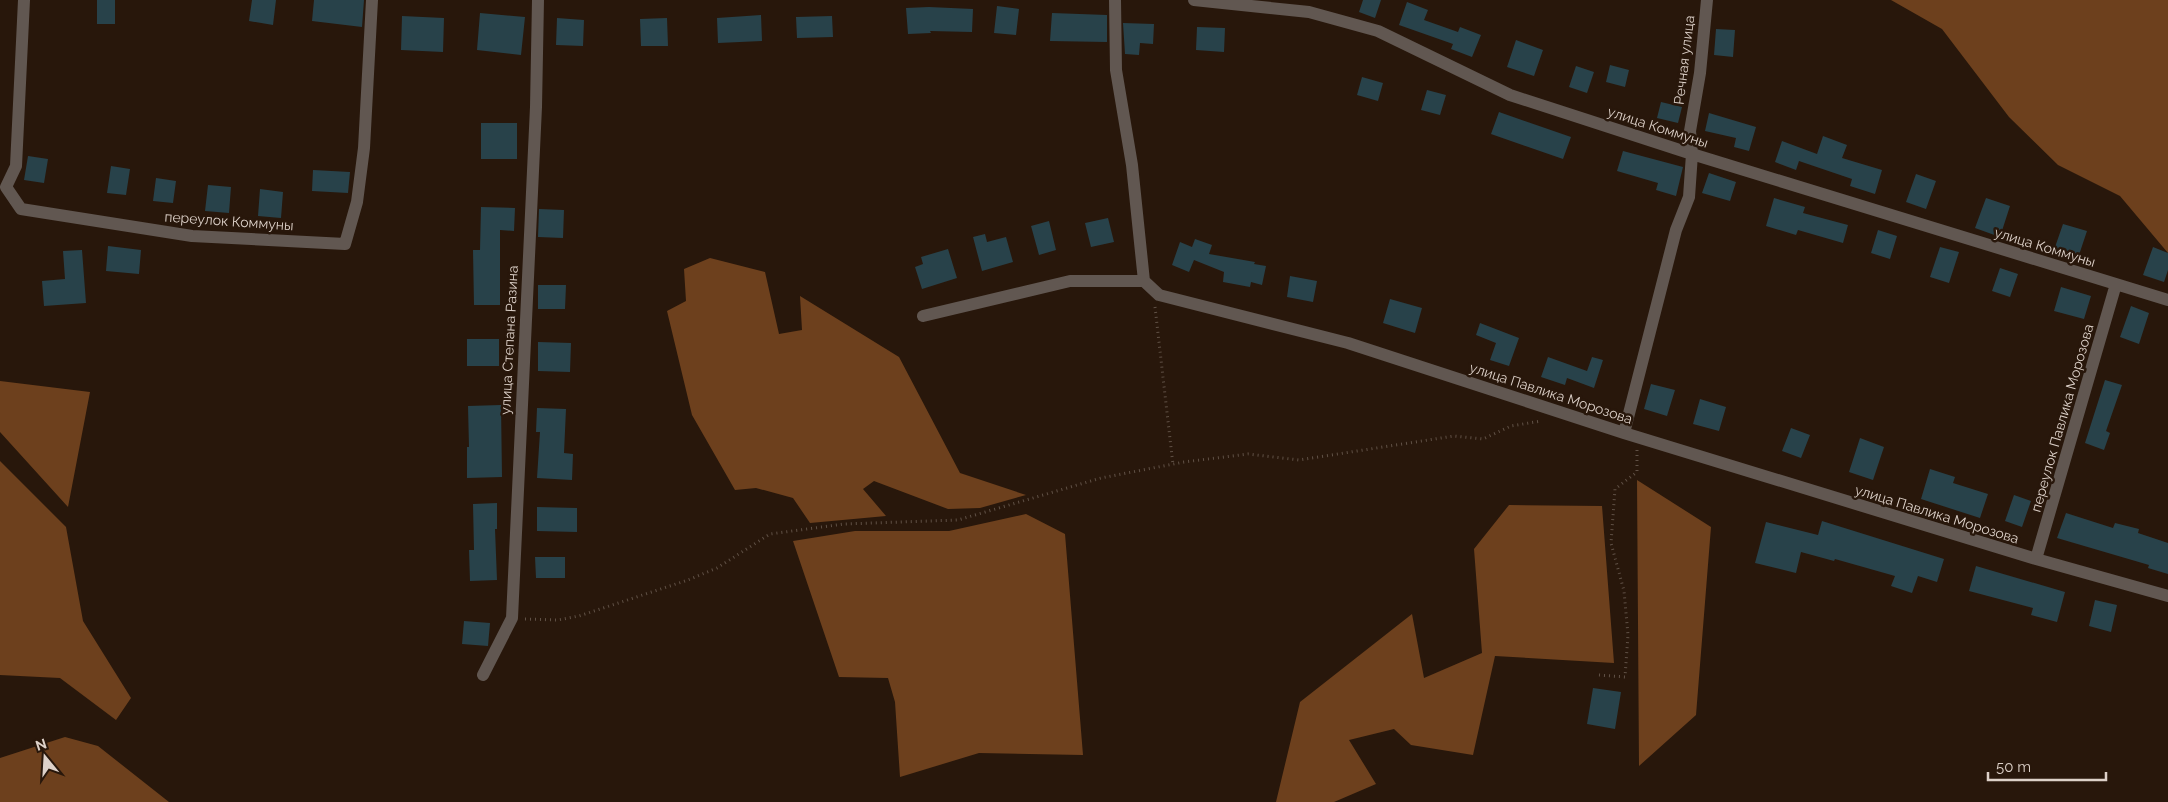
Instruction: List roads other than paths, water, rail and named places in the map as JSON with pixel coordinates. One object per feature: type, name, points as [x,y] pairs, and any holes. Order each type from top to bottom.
[{"type":"street","name":"переулок Коммуны","points":[[24,0],[16,166],[6,187],[21,209],[192,236],[345,244],[356,202],[364,148],[372,0]]},
{"type":"street","name":"улица Степана Разина","points":[[483,675],[512,618],[536,106],[538,0]]},
{"type":"street","points":[[923,316],[1070,280],[1144,281],[1132,164],[1116,70],[1115,0]]},
{"type":"street","name":"улица Коммуны","points":[[1194,0],[1309,12],[1378,31],[1510,95],[1692,154],[2168,300]]},
{"type":"street","name":"Речная улица","points":[[1624,433],[1676,230],[1689,197],[1692,154],[1690,131],[1700,73],[1707,0]]},
{"type":"street","name":"улица Павлика Морозова","points":[[1144,281],[1159,295],[1348,343],[1624,433],[2036,559],[2168,596]]},
{"type":"street","name":"переулок Павлика Морозова","points":[[2036,559],[2116,284]]}]
